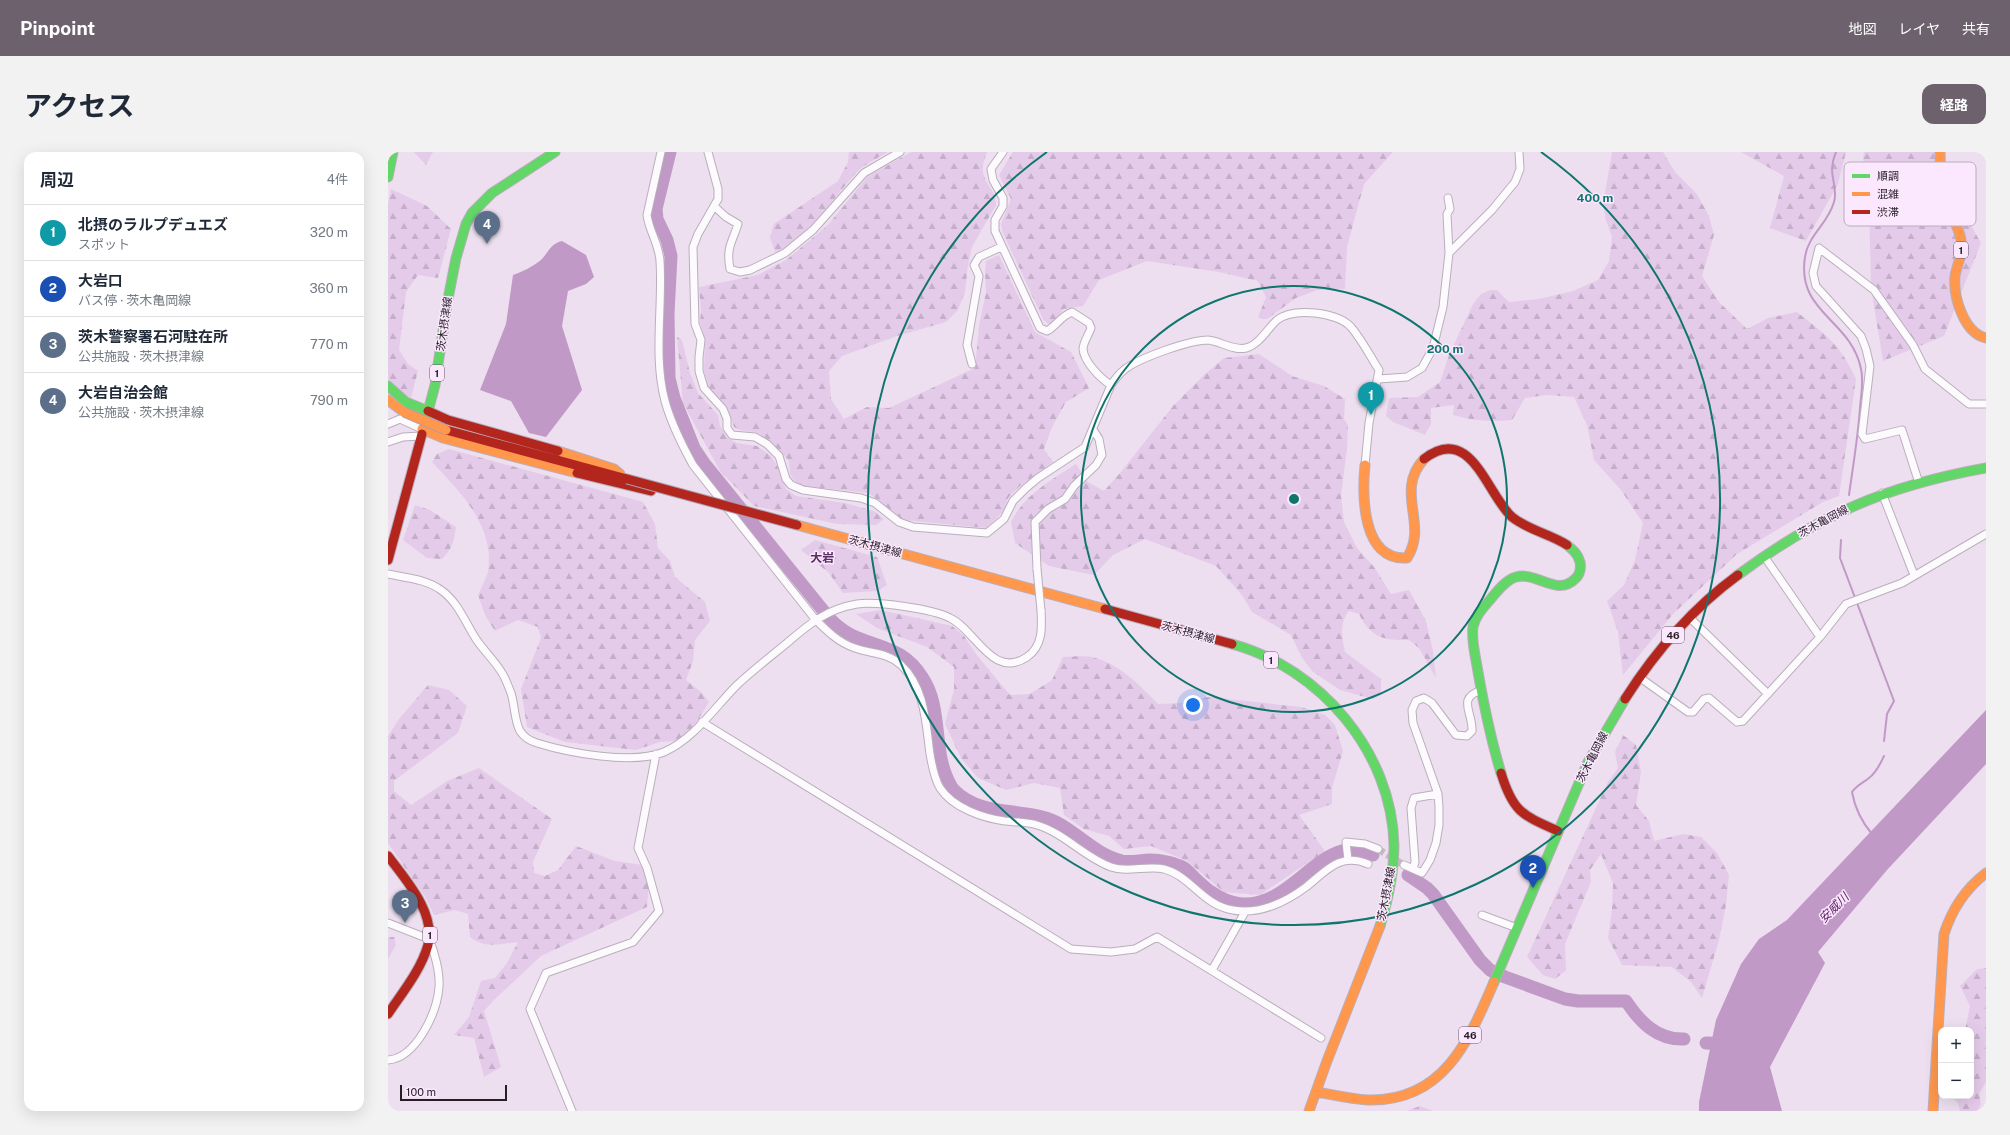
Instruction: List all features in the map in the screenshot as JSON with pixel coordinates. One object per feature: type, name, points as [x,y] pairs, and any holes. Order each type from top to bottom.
[{"type":"main road","points":[[388,166],[392,152]]},
{"type":"main road","points":[[388,177],[392,152]]},
{"type":"main road","name":"茨木摂津線","points":[[388,560],[435,385],[446,304],[466,224],[472,213],[492,193],[556,152]]},
{"type":"main road","name":"1","points":[[1940,152],[1940,162]]},
{"type":"main road","name":"1","points":[[1956,226],[1962,243],[1955,279],[1960,300],[1969,328],[1977,336],[1986,338]]},
{"type":"main road","points":[[388,386],[406,402],[448,420],[561,461]]},
{"type":"main road","points":[[388,400],[402,415]]},
{"type":"main road","points":[[388,412],[416,419],[446,430],[561,461],[671,495],[697,497]]},
{"type":"main road","points":[[422,433],[561,461]]},
{"type":"main road","points":[[1365,465],[1363,497],[1365,518],[1378,545],[1388,556],[1393,558],[1407,558],[1412,553],[1416,542],[1410,491],[1411,478],[1416,467],[1422,459],[1431,454],[1451,450],[1462,453],[1479,466],[1496,498],[1507,512],[1531,529],[1573,548],[1580,559],[1581,568],[1577,577],[1570,584],[1561,586],[1551,585],[1528,577],[1514,578],[1506,583],[1480,611],[1472,631],[1482,690],[1502,780],[1511,801],[1533,819],[1558,831]]},
{"type":"main road","name":"茨木摂津線","points":[[561,461],[1236,645],[1259,653],[1293,671],[1332,702],[1364,744],[1379,774],[1390,815],[1393,853],[1392,875],[1380,925],[1321,1075],[1317,1092]]},
{"type":"main road","name":"茨木亀岡線","points":[[1317,1092],[1344,1101],[1373,1105],[1394,1103],[1409,1098],[1439,1079],[1462,1052],[1475,1027],[1558,831],[1592,756],[1615,715],[1639,678],[1665,644],[1690,618],[1729,582],[1764,556],[1809,527],[1882,493],[1918,480],[1986,468]]},
{"type":"main road","name":"1","points":[[388,856],[416,896],[427,919],[429,940],[424,957],[388,1014]]},
{"type":"main road","points":[[1933,1111],[1944,934],[1949,919],[1959,899],[1986,873]]},
{"type":"main road","points":[[1310,1111],[1317,1092]]},
{"type":"street","points":[[661,152],[647,214],[648,223],[659,252],[660,362],[665,401],[682,445],[693,465],[833,636],[854,648],[883,654],[900,664],[911,676],[919,690],[932,767],[940,788],[958,805],[990,818],[1036,824],[1097,861],[1113,867],[1125,869],[1156,868],[1172,872],[1214,904],[1224,908],[1245,912],[1271,907],[1304,888],[1336,863],[1348,859],[1368,864]]},
{"type":"street","points":[[708,152],[718,189],[718,199],[698,234],[693,247],[694,324],[701,340],[699,371],[704,388],[723,408],[727,419],[727,428],[732,435],[755,437],[767,444],[779,456],[786,478],[791,485],[803,490],[861,498],[875,503],[899,522],[914,527],[987,533],[1004,519],[1013,501],[1026,488],[1038,478],[1085,447],[1094,431],[1111,385],[1117,376],[1126,369],[1183,345],[1208,340],[1228,346],[1245,348],[1253,345],[1278,320],[1288,314],[1306,312],[1337,319],[1350,326],[1379,370],[1379,379],[1369,423],[1365,465]]},
{"type":"street","points":[[714,206],[738,224],[729,244],[727,255],[730,269],[740,272],[750,270],[785,253],[813,230],[864,173],[900,152]]},
{"type":"street","points":[[1003,152],[991,169],[993,180],[1004,198],[1003,206],[994,220],[995,231],[1002,247],[1040,328],[1047,331],[1053,328],[1065,314],[1072,312],[1089,323],[1091,328],[1083,347],[1084,356],[1101,379],[1111,385]]},
{"type":"street","points":[[1448,253],[1492,210],[1515,182],[1520,169],[1518,152]]},
{"type":"street","points":[[1379,379],[1407,378],[1422,368],[1433,348],[1443,308],[1448,253],[1447,214],[1450,209],[1448,198]]},
{"type":"street","points":[[972,364],[967,345],[979,276],[974,265],[979,257],[1002,247]]},
{"type":"street","points":[[1918,480],[1902,430],[1865,439],[1862,434],[1870,366],[1861,336],[1816,286],[1813,273],[1819,248],[1874,290],[1914,345],[1925,369],[1969,404],[1986,404]]},
{"type":"street","points":[[388,424],[402,415],[422,433]]},
{"type":"street","points":[[388,574],[426,582],[442,590],[455,603],[476,640],[503,674],[512,698],[519,729],[525,737],[535,743],[580,753],[631,758],[656,754],[682,741],[738,684],[817,618],[840,608],[860,604],[882,603],[944,615],[962,625],[993,658],[1005,663],[1022,659],[1036,648],[1042,630],[1035,522],[1048,509],[1065,499],[1074,486],[1096,465],[1102,455],[1099,439],[1094,431]]},
{"type":"street","points":[[388,442],[422,433]]},
{"type":"street","points":[[1882,493],[1914,575]]},
{"type":"street","points":[[1639,678],[1688,712],[1693,712],[1704,699],[1709,698],[1737,722],[1743,721],[1820,637],[1846,604],[1865,598],[1902,582],[1986,534]]},
{"type":"street","points":[[1764,556],[1820,637]]},
{"type":"street","points":[[1690,618],[1768,694]]},
{"type":"street","points":[[1404,865],[1422,873],[1436,843],[1439,825],[1438,794],[1413,724],[1412,710],[1416,701],[1424,698],[1432,703],[1456,735],[1467,736],[1472,731],[1472,724],[1466,705],[1467,700],[1472,693],[1482,690]]},
{"type":"street","points":[[702,722],[1071,949],[1105,952],[1134,949],[1157,937],[1321,1038]]},
{"type":"street","points":[[572,1111],[530,1009],[546,973],[633,942],[659,911],[647,868],[638,848],[656,754]]},
{"type":"street","points":[[1413,869],[1415,862],[1411,808],[1414,798],[1438,794]]},
{"type":"street","points":[[1348,859],[1346,842],[1371,845],[1378,849]]},
{"type":"street","points":[[1212,970],[1245,912]]},
{"type":"street","points":[[1482,915],[1517,928]]},
{"type":"street","points":[[388,923],[429,940],[434,949],[439,986],[432,1017],[412,1049],[395,1060],[388,1060]]},
{"type":"green space","points":[[414,152],[433,152],[426,165]]},
{"type":"green space","points":[[849,152],[888,152],[860,169],[807,230],[785,248],[775,252],[770,237],[774,224],[838,181],[848,162]]},
{"type":"green space","points":[[911,152],[987,152],[983,170],[984,177],[993,192],[996,205],[972,247],[965,292],[958,310],[946,322],[897,336],[842,356],[829,371],[831,399],[844,419],[867,407],[889,408],[975,368],[979,326],[986,292],[986,261],[999,255],[1035,332],[1071,352],[1089,388],[1066,402],[1052,427],[1044,449],[1053,462],[1020,486],[1008,498],[1004,511],[986,528],[903,520],[868,493],[804,486],[795,482],[790,474],[789,461],[770,441],[759,433],[740,430],[734,427],[728,409],[708,386],[704,371],[705,340],[700,323],[701,311],[699,287],[758,275],[786,260],[828,225],[867,177]]},
{"type":"green space","points":[[1013,152],[1393,152],[1364,184],[1347,247],[1345,289],[1317,290],[1296,298],[1267,319],[1262,319],[1258,317],[1266,297],[1258,281],[1219,272],[1147,261],[1099,280],[1083,306],[1064,309],[1052,323],[1048,324],[1043,319],[1003,233],[1001,224],[1011,199],[999,175]]},
{"type":"green space","points":[[1612,152],[1663,152],[1675,172],[1697,194],[1709,216],[1714,235],[1702,276],[1719,302],[1747,329],[1768,318],[1797,312],[1824,334],[1838,348],[1856,379],[1839,496],[1823,502],[1737,554],[1673,614],[1623,675],[1618,632],[1607,601],[1624,585],[1635,560],[1643,523],[1621,490],[1594,460],[1587,425],[1574,397],[1547,395],[1525,398],[1512,420],[1505,421],[1475,420],[1453,415],[1454,405],[1431,408],[1431,424],[1425,435],[1393,422],[1386,416],[1389,398],[1418,397],[1440,382],[1449,355],[1473,304],[1481,294],[1490,290],[1497,290],[1509,302],[1539,299],[1573,291],[1598,280],[1609,261],[1612,237],[1606,220],[1603,204]]},
{"type":"green space","points":[[1741,152],[1846,152],[1838,184],[1806,241],[1770,228],[1784,176]]},
{"type":"green space","points":[[1864,152],[1943,152],[1945,162],[1864,162]]},
{"type":"green space","points":[[391,189],[427,206],[451,229],[438,278],[418,275],[406,292],[399,350],[408,364],[418,371],[411,398],[388,381],[388,203]]},
{"type":"green space","points":[[1870,226],[1971,226],[1981,243],[1944,336],[1883,361],[1871,288]]},
{"type":"green space","points":[[677,337],[682,340],[690,373],[698,393],[718,415],[720,426],[728,438],[737,443],[757,446],[771,456],[779,469],[786,489],[796,496],[845,503],[874,511],[884,519],[876,525],[837,524],[754,506],[720,471],[683,403]]},
{"type":"green space","points":[[1259,354],[1292,376],[1324,386],[1345,399],[1344,419],[1348,425],[1347,448],[1341,496],[1344,522],[1357,548],[1374,567],[1391,594],[1409,590],[1426,621],[1433,651],[1436,678],[1419,648],[1409,640],[1392,640],[1379,636],[1368,628],[1359,614],[1349,611],[1344,620],[1342,631],[1345,652],[1381,679],[1381,695],[1373,699],[1340,690],[1312,671],[1301,656],[1291,635],[1252,612],[1242,595],[1216,566],[1145,539],[1113,555],[1094,575],[1049,566],[1015,543],[1011,522],[1023,504],[1048,482],[1076,464],[1088,482],[1104,491],[1121,472],[1173,406],[1203,376],[1224,358]]},
{"type":"green space","points":[[449,449],[643,502],[655,524],[658,548],[670,561],[675,577],[705,602],[710,621],[695,640],[693,661],[686,680],[701,692],[709,702],[691,731],[675,741],[660,742],[636,750],[565,742],[527,727],[521,689],[541,638],[538,627],[518,620],[495,631],[485,615],[478,595],[488,572],[489,555],[481,525],[474,511],[464,498],[432,462],[437,454]]},
{"type":"green space","points":[[415,505],[430,510],[456,527],[452,544],[442,559],[427,558],[403,540]]},
{"type":"green space","points":[[815,540],[877,557],[887,585],[878,591],[843,593],[829,573],[801,550]]},
{"type":"green space","points":[[881,610],[952,626],[964,636],[976,654],[1010,695],[1030,694],[1052,680],[1063,657],[1079,656],[1095,658],[1113,665],[1129,676],[1158,704],[1180,703],[1209,697],[1301,707],[1325,715],[1335,725],[1343,751],[1332,788],[1332,804],[1299,815],[1325,851],[1260,895],[1224,892],[1187,861],[1151,846],[1124,849],[1109,836],[1084,829],[1064,815],[1060,788],[1034,783],[1006,790],[978,778],[961,758],[945,724],[954,689],[954,667],[927,647],[877,628],[856,614]]},
{"type":"green space","points":[[428,685],[449,690],[467,706],[458,733],[394,781],[394,791],[411,805],[447,781],[479,768],[552,819],[533,862],[534,873],[545,876],[558,870],[576,846],[615,861],[650,866],[647,907],[541,956],[484,1011],[501,1067],[484,1077],[474,1038],[454,1035],[469,1017],[481,981],[495,978],[507,963],[518,942],[493,945],[481,943],[470,937],[468,914],[455,910],[434,915],[426,898],[388,843],[388,736],[399,719]]},
{"type":"green space","points":[[1623,735],[1636,745],[1641,772],[1636,805],[1649,821],[1654,841],[1683,834],[1701,837],[1717,853],[1729,875],[1726,905],[1719,940],[1702,998],[1691,982],[1672,967],[1622,965],[1608,938],[1612,909],[1613,883],[1601,854],[1590,870],[1591,882],[1565,944],[1566,970],[1555,979],[1543,975],[1527,957],[1608,782],[1618,768],[1615,752]]},
{"type":"green space","points":[[388,937],[394,937],[396,945],[388,959]]},
{"type":"green space","points":[[1986,968],[1986,1082],[1979,1094],[1981,1105],[1977,1111],[1960,1111],[1958,1103],[1954,1099],[1974,1099],[1974,1027],[1966,1027],[1970,1006],[1960,986],[1977,969]]},
{"type":"green space","points":[[1420,1106],[1433,1111],[1407,1111]]},
{"type":"water","points":[[562,241],[586,255],[594,277],[586,284],[568,291],[562,326],[582,390],[546,437],[529,433],[511,401],[480,390],[506,324],[513,275],[528,269],[541,260],[552,246]]},
{"type":"water","name":"安威川","points":[[1986,710],[1986,764],[1887,870],[1818,952],[1825,963],[1770,1067],[1782,1111],[1699,1111],[1699,1102],[1716,1020],[1741,964],[1759,939],[1787,920]]},
{"type":"waterway","points":[[670,152],[656,209],[657,219],[667,240],[671,256],[668,313],[669,378],[674,398],[694,448],[704,463],[830,619],[850,634],[886,648],[909,661],[922,677],[928,688],[935,713],[943,766],[947,778],[954,790],[965,799],[977,805],[1044,817],[1056,822],[1095,849],[1113,858],[1126,862],[1150,860],[1172,863],[1180,866],[1186,869],[1213,894],[1230,902],[1242,904],[1257,903],[1271,898],[1283,891],[1330,856],[1342,851],[1354,850],[1373,855]]},
{"type":"waterway","points":[[1836,152],[1832,167],[1835,191],[1834,202],[1827,217],[1807,249],[1804,276],[1809,291],[1816,304],[1847,338],[1855,352],[1861,369],[1862,383],[1857,441],[1849,495]]},
{"type":"waterway","points":[[1841,540],[1840,558],[1894,701],[1887,714],[1884,741]]},
{"type":"waterway","points":[[1872,834],[1859,814],[1852,792],[1874,773],[1884,756]]},
{"type":"waterway","points":[[1408,875],[1433,894],[1480,960],[1490,970],[1565,999],[1578,1001],[1626,1001],[1643,1023],[1657,1033],[1674,1039],[1684,1039]]},
{"type":"waterway","points":[[1706,1043],[1728,1044]]},
{"type":"tunnel","points":[[1378,849],[1404,865]]},
{"type":"traffic: fast","points":[[388,177],[393,152]]},
{"type":"traffic: fast","points":[[422,434],[435,385],[447,304],[456,258],[466,224],[472,213],[492,193],[555,152]]},
{"type":"traffic: fast","points":[[388,386],[406,402],[428,411]]},
{"type":"traffic: fast","points":[[1738,575],[1797,536],[1855,506],[1916,484],[1986,468]]},
{"type":"traffic: fast","points":[[1501,773],[1480,685],[1473,644],[1474,623],[1479,613],[1501,587],[1516,577],[1532,577],[1554,585],[1569,583],[1576,578],[1579,574],[1580,562],[1577,554],[1567,545]]},
{"type":"traffic: fast","points":[[1232,644],[1264,656],[1294,672],[1321,694],[1345,719],[1365,747],[1380,778],[1390,811],[1394,845],[1390,886],[1380,926]]},
{"type":"traffic: fast","points":[[1494,982],[1588,762],[1625,699]]},
{"type":"traffic: slow","points":[[1940,152],[1940,162]]},
{"type":"traffic: slow","points":[[1956,226],[1962,245],[1955,276],[1958,304],[1966,322],[1978,335],[1986,338]]},
{"type":"traffic: slow","points":[[388,400],[404,412]]},
{"type":"traffic: slow","points":[[404,412],[446,430]]},
{"type":"traffic: slow","points":[[422,429],[443,438],[577,473]]},
{"type":"traffic: slow","points":[[558,451],[614,469],[620,474]]},
{"type":"traffic: slow","points":[[1365,465],[1365,509],[1373,538],[1381,549],[1392,556],[1407,558],[1413,545],[1415,533],[1411,496],[1412,484],[1416,471],[1424,459]]},
{"type":"traffic: slow","points":[[797,525],[1105,609]]},
{"type":"traffic: slow","points":[[1933,1111],[1944,934],[1951,916],[1960,900],[1978,879],[1986,873]]},
{"type":"traffic: slow","points":[[1309,1111],[1380,926]]},
{"type":"traffic: slow","points":[[1317,1092],[1368,1100],[1394,1098],[1416,1091],[1435,1079],[1450,1064],[1474,1025],[1494,982]]},
{"type":"traffic: jam","points":[[428,411],[448,420],[558,451]]},
{"type":"traffic: jam","points":[[446,430],[627,479]]},
{"type":"traffic: jam","points":[[388,560],[422,434]]},
{"type":"traffic: jam","points":[[1424,459],[1440,450],[1454,449],[1466,455],[1486,479],[1503,507],[1512,517],[1525,525],[1567,545]]},
{"type":"traffic: jam","points":[[577,473],[651,491]]},
{"type":"traffic: jam","points":[[627,479],[797,525]]},
{"type":"traffic: jam","points":[[1625,699],[1649,664],[1690,616],[1738,575]]},
{"type":"traffic: jam","points":[[1105,609],[1232,644]]},
{"type":"traffic: jam","points":[[1501,773],[1505,786],[1520,811],[1536,821],[1558,831]]},
{"type":"traffic: jam","points":[[388,856],[411,886],[424,909],[428,921],[429,933],[428,945],[421,963],[411,981],[388,1014]]},
{"type":"place","name":"大岩自治会館","points":[[487,244]]},
{"type":"place","name":"北摂のラルプデュエズ","points":[[1371,415]]},
{"type":"place","name":"大岩口","points":[[1533,888]]},
{"type":"place","name":"茨木警察署石河駐在所","points":[[405,923]]},
{"type":"district","name":"大岩","points":[[822,558]]}]
